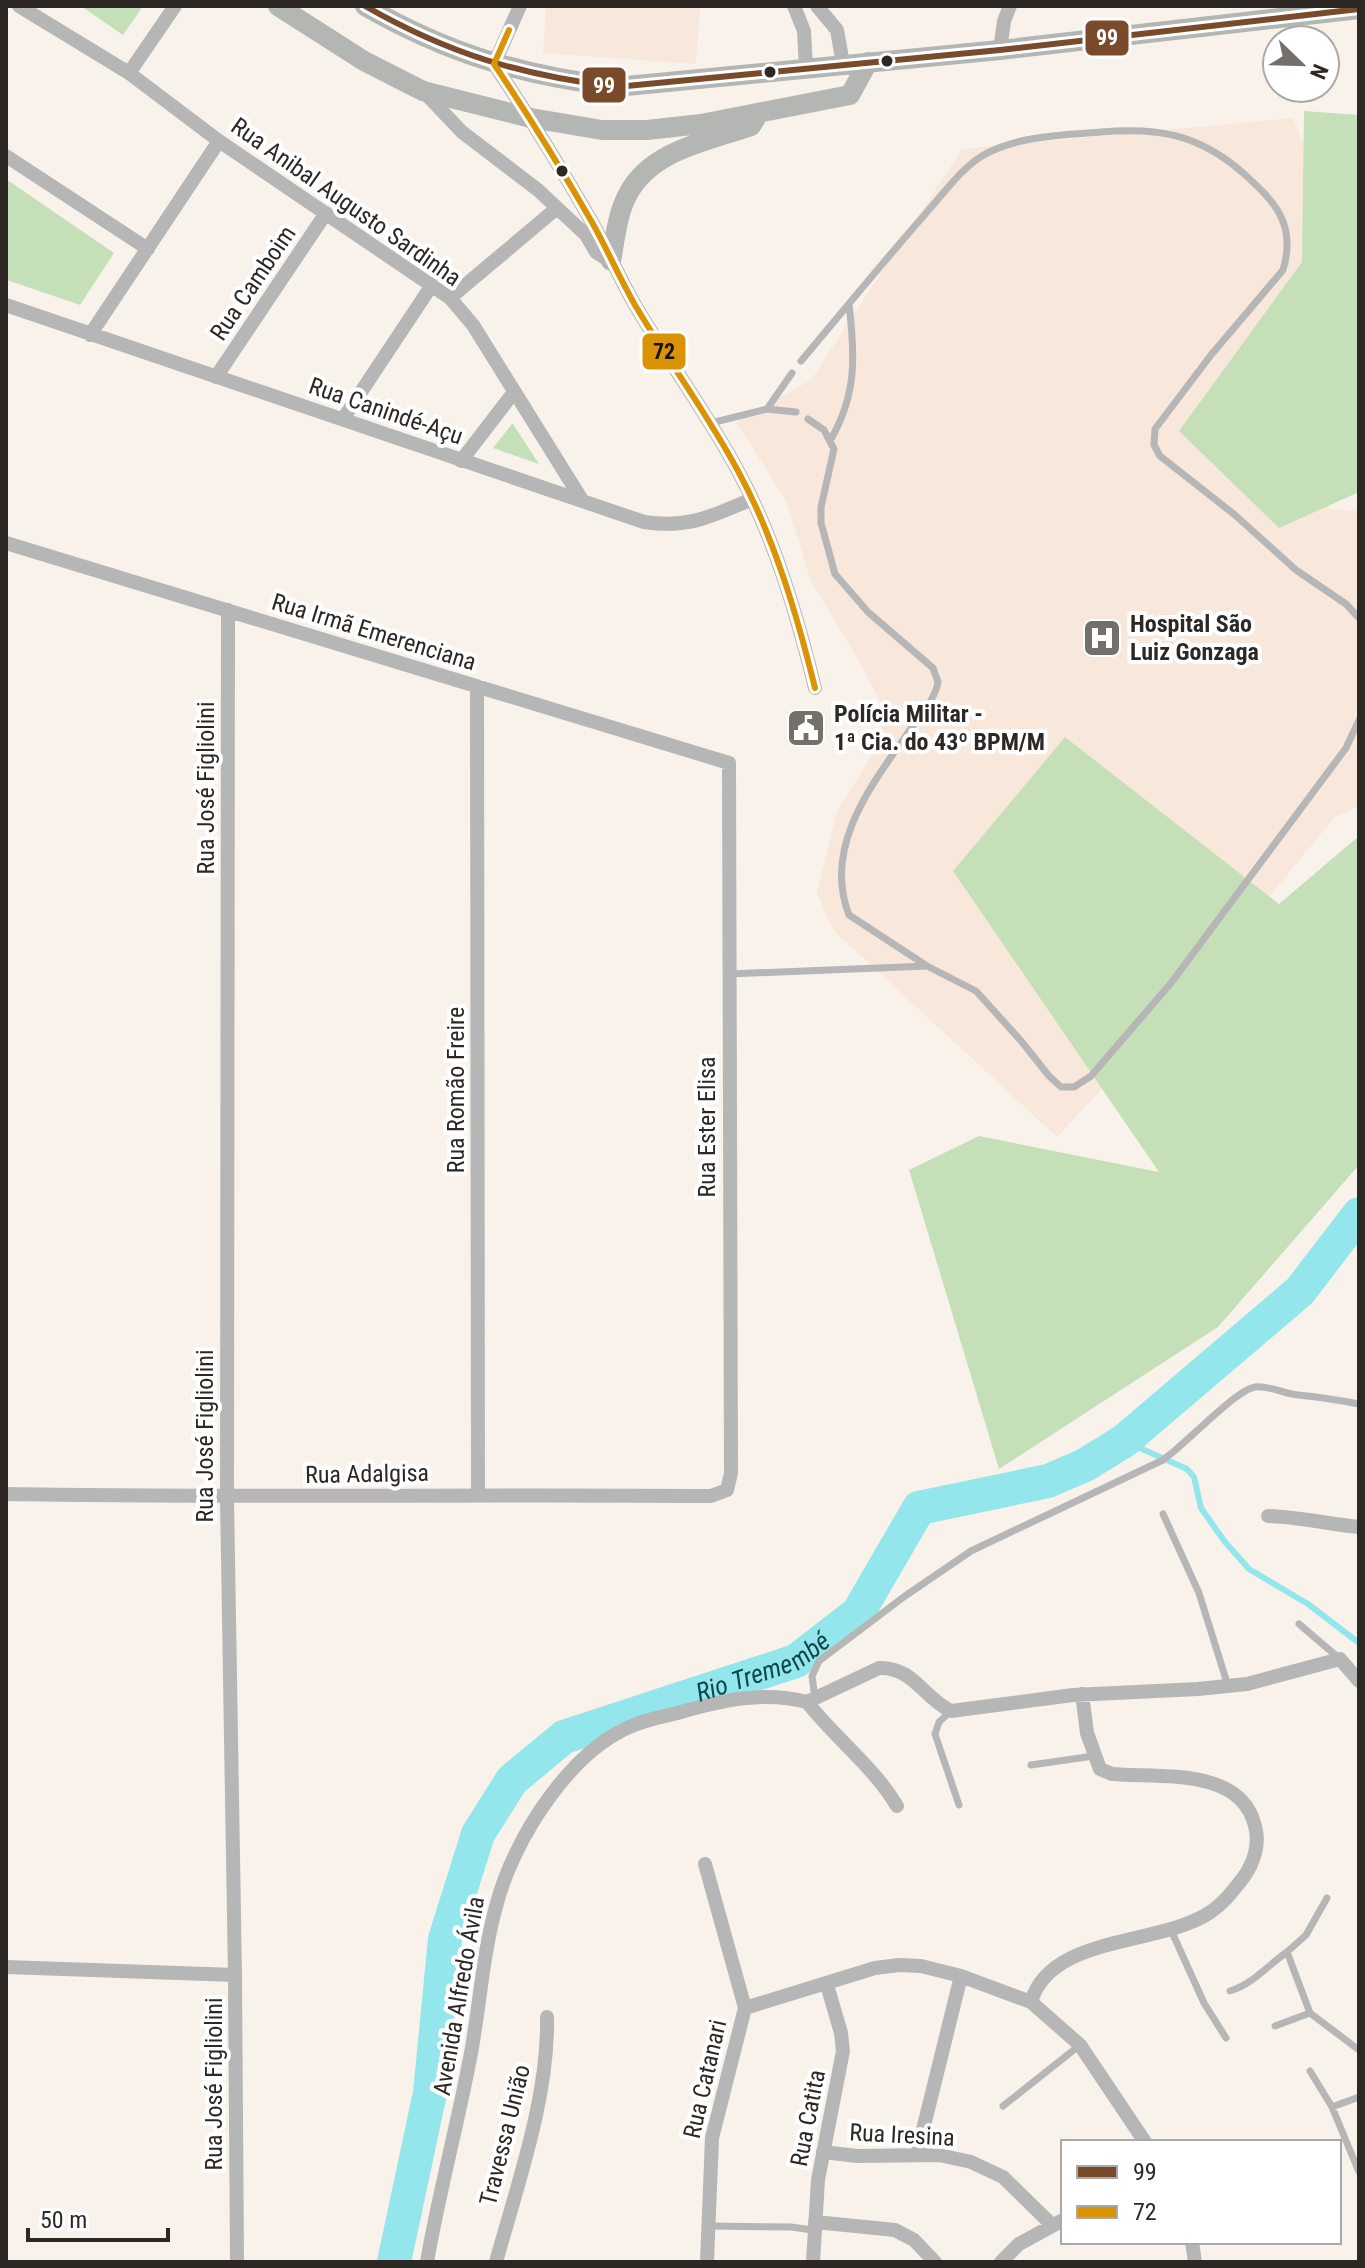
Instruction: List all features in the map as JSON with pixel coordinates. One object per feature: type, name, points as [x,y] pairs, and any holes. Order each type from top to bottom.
[{"type":"street","name":"Rua Anibal Augusto Sardinha","points":[[19,6],[129,73],[219,141],[450,298],[473,325],[582,500]]},
{"type":"street","points":[[129,73],[175,6]]},
{"type":"street","points":[[278,6],[364,61],[423,91],[531,118],[602,130],[647,130],[759,114],[850,95],[868,62]]},
{"type":"street","points":[[365,6],[411,32],[494,64],[557,80],[616,87],[1000,50],[1359,9]]},
{"type":"street","points":[[494,64],[520,6]]},
{"type":"street","points":[[794,6],[804,31],[806,67]]},
{"type":"street","points":[[817,6],[837,30],[843,64]]},
{"type":"street","points":[[1000,50],[1004,21],[1010,6]]},
{"type":"street","points":[[494,64],[531,118],[595,227],[635,306],[711,423],[752,499],[795,616],[815,688]]},
{"type":"street","points":[[423,91],[462,132],[538,190],[586,235],[596,252],[611,261]]},
{"type":"street","points":[[611,261],[627,196],[640,175],[664,157],[751,126],[759,114]]},
{"type":"street","points":[[90,335],[219,141]]},
{"type":"street","points":[[6,156],[148,249]]},
{"type":"street","points":[[450,298],[557,208]]},
{"type":"street","name":"Rua Camboim","points":[[216,377],[326,213]]},
{"type":"street","points":[[343,419],[432,285]]},
{"type":"street","name":"Rua Canindé-Açu","points":[[6,305],[644,522],[666,525],[699,522],[752,499]]},
{"type":"street","points":[[461,461],[514,392]]},
{"type":"street","name":"Rua Irmã Emerenciana","points":[[6,543],[729,763]]},
{"type":"street","name":"Rua José Figliolini","points":[[228,610],[227,1498],[237,2262]]},
{"type":"street","name":"Rua Romão Freire","points":[[477,686],[478,1494]]},
{"type":"street","name":"Rua Ester Elisa","points":[[727,1490],[731,1473],[728,1381],[729,763]]},
{"type":"street","name":"Rua Adalgisa","points":[[6,1494],[227,1498],[478,1494],[711,1496],[727,1490]]},
{"type":"street","points":[[1268,1516],[1300,1517],[1359,1527]]},
{"type":"street","points":[[897,1806],[887,1790],[830,1731],[811,1700],[879,1668],[892,1667],[907,1673],[922,1685],[935,1702],[951,1711],[1082,1694],[1228,1686],[1340,1659],[1359,1681]]},
{"type":"street","points":[[1031,2002],[1039,1981],[1057,1964],[1209,1913],[1228,1897],[1246,1874],[1257,1842],[1251,1815],[1242,1800],[1229,1789],[1213,1782],[1112,1774],[1100,1769],[1087,1733],[1082,1694]]},
{"type":"street","name":"Avenida Alfredo Ávila","points":[[427,2262],[472,2050],[495,1907],[505,1874],[544,1805],[569,1773],[633,1725],[718,1702],[762,1696],[811,1700]]},
{"type":"street","name":"Rua Catanari","points":[[705,1864],[745,2008],[712,2138],[707,2262]]},
{"type":"street","points":[[745,2008],[875,1968],[921,1966],[961,1976],[1031,2002],[1080,2045],[1144,2140]]},
{"type":"street","points":[[6,1967],[235,1975]]},
{"type":"street","points":[[917,2154],[961,1976]]},
{"type":"street","name":"Rua Catita","points":[[813,2262],[823,2152],[843,2051],[827,1985]]},
{"type":"street","name":"Travessa União","points":[[496,2262],[545,2068],[547,2017]]},
{"type":"street","name":"Rua Iresina","points":[[823,2152],[882,2157],[917,2154],[951,2156],[986,2167],[1003,2177],[1058,2222]]},
{"type":"street","points":[[1001,2262],[1019,2244],[1058,2222]]},
{"type":"street","points":[[814,2226],[895,2230],[914,2240],[935,2262]]},
{"type":"lane","points":[[801,361],[878,266],[958,177],[982,156],[1045,137],[1116,131],[1163,131],[1196,141],[1236,167],[1266,193],[1283,217],[1287,231],[1286,261],[1283,270],[1166,413],[1155,429],[1154,445],[1160,456],[1235,515],[1296,570],[1346,604],[1359,618]]},
{"type":"lane","points":[[831,439],[844,417],[851,392],[854,346],[849,304]]},
{"type":"lane","points":[[767,409],[792,373]]},
{"type":"lane","points":[[711,423],[767,409],[796,412]]},
{"type":"lane","points":[[808,419],[824,430],[834,449],[821,507],[821,523],[835,574],[868,612],[933,668],[938,682],[928,705],[875,781],[852,822],[841,865],[842,894],[849,915],[927,966],[976,991],[1061,1087],[1074,1087],[1091,1076],[1171,983],[1346,748],[1359,720]]},
{"type":"lane","points":[[730,974],[927,966]]},
{"type":"lane","points":[[811,1700],[812,1676],[819,1661],[905,1596],[987,1543],[1163,1460],[1251,1388],[1359,1404]]},
{"type":"lane","points":[[1163,1514],[1199,1593],[1228,1686]]},
{"type":"lane","points":[[1299,1624],[1340,1659]]},
{"type":"lane","points":[[951,1711],[936,1727],[935,1734],[959,1805]]},
{"type":"lane","points":[[1031,1765],[1094,1756]]},
{"type":"lane","points":[[1230,1991],[1251,1981],[1306,1935],[1327,1898]]},
{"type":"lane","points":[[1170,1928],[1204,2003],[1226,2038]]},
{"type":"lane","points":[[1287,1952],[1310,2013],[1359,2050]]},
{"type":"lane","points":[[1275,2026],[1310,2013]]},
{"type":"lane","points":[[1003,2106],[1080,2045]]},
{"type":"lane","points":[[1310,2071],[1332,2107],[1358,2162],[1359,2172]]},
{"type":"lane","points":[[1332,2107],[1359,2097]]},
{"type":"lane","points":[[707,2226],[814,2226]]},
{"type":"shaded area","points":[[546,6],[700,6],[696,64],[543,53]]},
{"type":"shaded area","name":"Hospital São Luiz Gonzaga","points":[[1293,118],[1347,248],[1232,408],[1330,509],[1359,511],[1359,806],[1335,817],[1177,1008],[1057,1137],[833,930],[817,893],[837,811],[876,749],[885,711],[811,581],[786,501],[736,422],[811,380],[962,149]]},
{"type":"green space","points":[[81,6],[143,6],[123,35]]},
{"type":"green space","points":[[1304,111],[1359,115],[1359,492],[1279,528],[1179,431],[1302,262]]},
{"type":"green space","points":[[6,179],[114,253],[80,305],[7,280]]},
{"type":"green space","points":[[513,424],[539,464],[493,448]]},
{"type":"green space","points":[[1065,737],[1279,904],[1359,836],[1359,1165],[1218,1327],[999,1469],[909,1170],[979,1136],[1159,1172],[953,871]]},
{"type":"waterway","name":"Rio Tremembé","points":[[394,2262],[430,2093],[445,1939],[478,1834],[512,1780],[564,1737],[796,1661],[858,1613],[919,1508],[1048,1481],[1085,1465],[1124,1441],[1300,1291],[1359,1214]]},
{"type":"waterway","points":[[1124,1441],[1187,1469],[1194,1477],[1201,1508],[1249,1569],[1308,1604],[1359,1643]]},
{"type":"transit line","name":"99","points":[[365,6],[426,37],[486,60],[548,76],[616,87],[1000,50],[1359,9]]},
{"type":"transit line","name":"72","points":[[509,30],[494,64],[557,163],[635,305],[713,428],[751,496],[783,577],[815,688]]},
{"type":"place","name":"Hospital São Luiz Gonzaga","points":[[1102,638]]},
{"type":"place","name":"Polícia Militar - 1ª Cia. do 43º BPM/M","points":[[806,728]]}]
